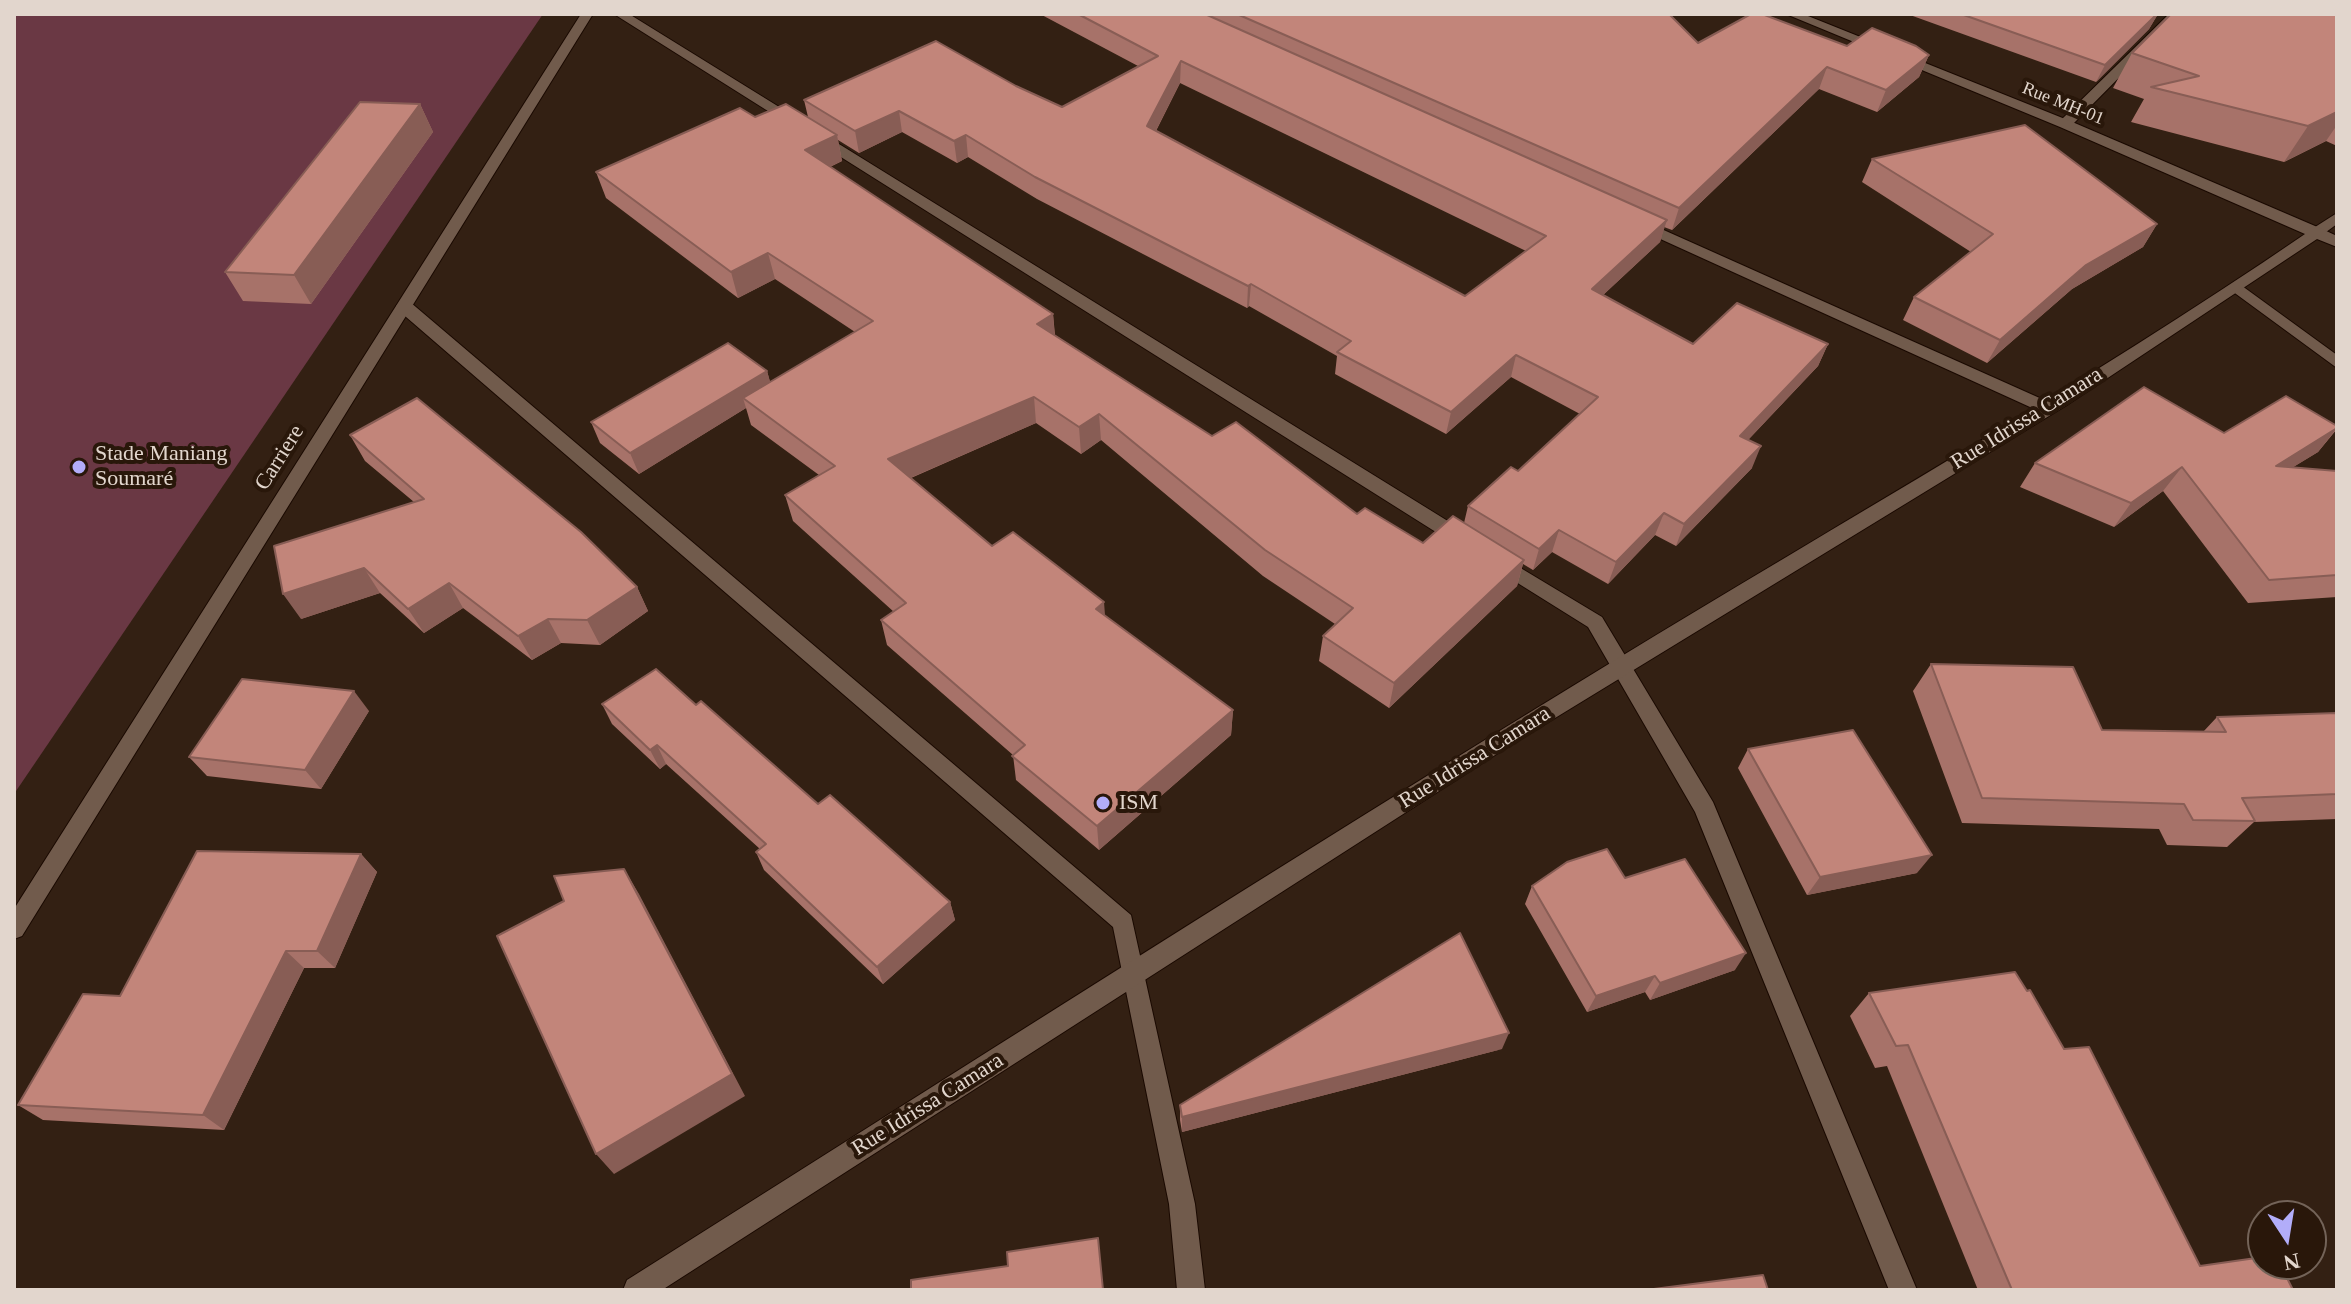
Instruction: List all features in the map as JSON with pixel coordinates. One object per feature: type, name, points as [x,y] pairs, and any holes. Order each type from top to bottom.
[{"type":"street","name":"Carriere","points":[[14,929],[587,14]]},
{"type":"street","points":[[620,14],[1595,622],[1705,809],[1903,1290]]},
{"type":"street","name":"Rue MH-01","points":[[1792,14],[2065,124],[2337,242]]},
{"type":"street","points":[[2065,124],[2176,14]]},
{"type":"street","name":"Rue Idrissa Camara","points":[[637,1290],[1621,666],[2047,408],[2238,288],[2337,217]]},
{"type":"street","points":[[1624,218],[2047,408]]},
{"type":"street","points":[[2238,288],[2337,363]]},
{"type":"street","points":[[404,306],[1123,922],[1182,1204],[1191,1290]]},
{"type":"shaded area","name":"Stade Maniang Soumaré","points":[[14,14],[543,14],[14,794]]},
{"type":"building","points":[[1078,14],[1205,14],[1667,220],[1592,289],[1693,344],[1737,303],[1828,344],[1740,436],[1761,446],[1684,524],[1664,513],[1616,562],[1559,530],[1539,549],[1468,506],[1511,467],[1518,471],[1598,397],[1516,355],[1451,412],[1337,352],[1351,341],[1251,284],[1248,286],[1035,177],[966,135],[954,141],[899,111],[855,131],[804,100],[936,41],[1016,86],[1062,107],[1158,56]],"holes":[[[1181,61],[1546,236],[1465,296],[1147,126]]]},
{"type":"building","points":[[1237,14],[1669,14],[1698,43],[1751,14],[1762,14],[1847,46],[1872,28],[1916,46],[1929,55],[1886,90],[1827,67],[1679,208]]},
{"type":"building","points":[[1961,14],[2157,14],[2105,65]]},
{"type":"building","points":[[2171,14],[2337,14],[2337,112],[2308,126],[2151,87],[2199,76],[2132,53]]},
{"type":"building","points":[[360,102],[420,104],[294,275],[225,272]]},
{"type":"building","points":[[786,104],[837,135],[805,150],[1053,314],[1037,324],[1212,436],[1236,422],[1357,514],[1365,508],[1423,543],[1453,516],[1524,560],[1394,683],[1323,636],[1353,608],[1265,550],[1099,414],[1079,427],[1034,397],[888,459],[992,546],[1013,532],[1104,602],[1096,609],[1233,710],[1097,826],[1012,756],[1025,745],[881,620],[906,603],[785,495],[835,466],[743,398],[873,321],[768,253],[731,272],[596,172],[740,108],[755,117]]},
{"type":"building","points":[[2025,125],[2157,224],[2086,265],[2000,340],[1914,297],[1993,234],[1872,159]]},
{"type":"building","points":[[728,343],[767,371],[630,453],[591,422]]},
{"type":"building","points":[[2144,387],[2224,433],[2286,396],[2337,426],[2276,466],[2337,471],[2337,575],[2269,580],[2182,467],[2131,503],[2035,463]]},
{"type":"building","points":[[417,398],[581,532],[637,587],[587,620],[548,619],[518,636],[449,583],[408,609],[364,568],[283,594],[274,546],[424,499],[350,435]]},
{"type":"building","points":[[1931,664],[2073,667],[2102,730],[2226,732],[2217,717],[2337,713],[2337,794],[2242,798],[2255,821],[2193,820],[2184,804],[1982,798]]},
{"type":"building","points":[[656,669],[696,705],[701,701],[818,804],[830,795],[950,902],[877,967],[756,852],[766,844],[657,745],[650,750],[602,704]]},
{"type":"building","points":[[242,679],[354,691],[305,770],[189,757]]},
{"type":"building","points":[[1853,730],[1932,855],[1820,877],[1748,749]]},
{"type":"building","points":[[1607,849],[1625,878],[1685,859],[1746,953],[1660,983],[1655,976],[1596,996],[1532,886],[1567,862]]},
{"type":"building","points":[[197,851],[361,854],[317,951],[286,951],[203,1115],[18,1105],[83,994],[120,996]]},
{"type":"building","points":[[624,869],[732,1074],[596,1154],[497,936],[564,901],[554,876]]},
{"type":"building","points":[[1460,933],[1509,1033],[1182,1117],[1180,1105]]},
{"type":"building","points":[[2015,972],[2027,991],[2030,990],[2064,1049],[2089,1047],[2200,1266],[2247,1259],[2247,1280],[2288,1280],[2293,1290],[2012,1290],[1908,1045],[1896,1046],[1869,993]]},
{"type":"building","points":[[1098,1238],[1103,1290],[911,1290],[911,1280],[1008,1266],[1007,1252]]},
{"type":"building","points":[[1763,1275],[1768,1290],[1646,1290]]},
{"type":"place","name":"Stade Maniang Soumaré","points":[[79,467]]},
{"type":"place","name":"ISM","points":[[1103,803]]}]
